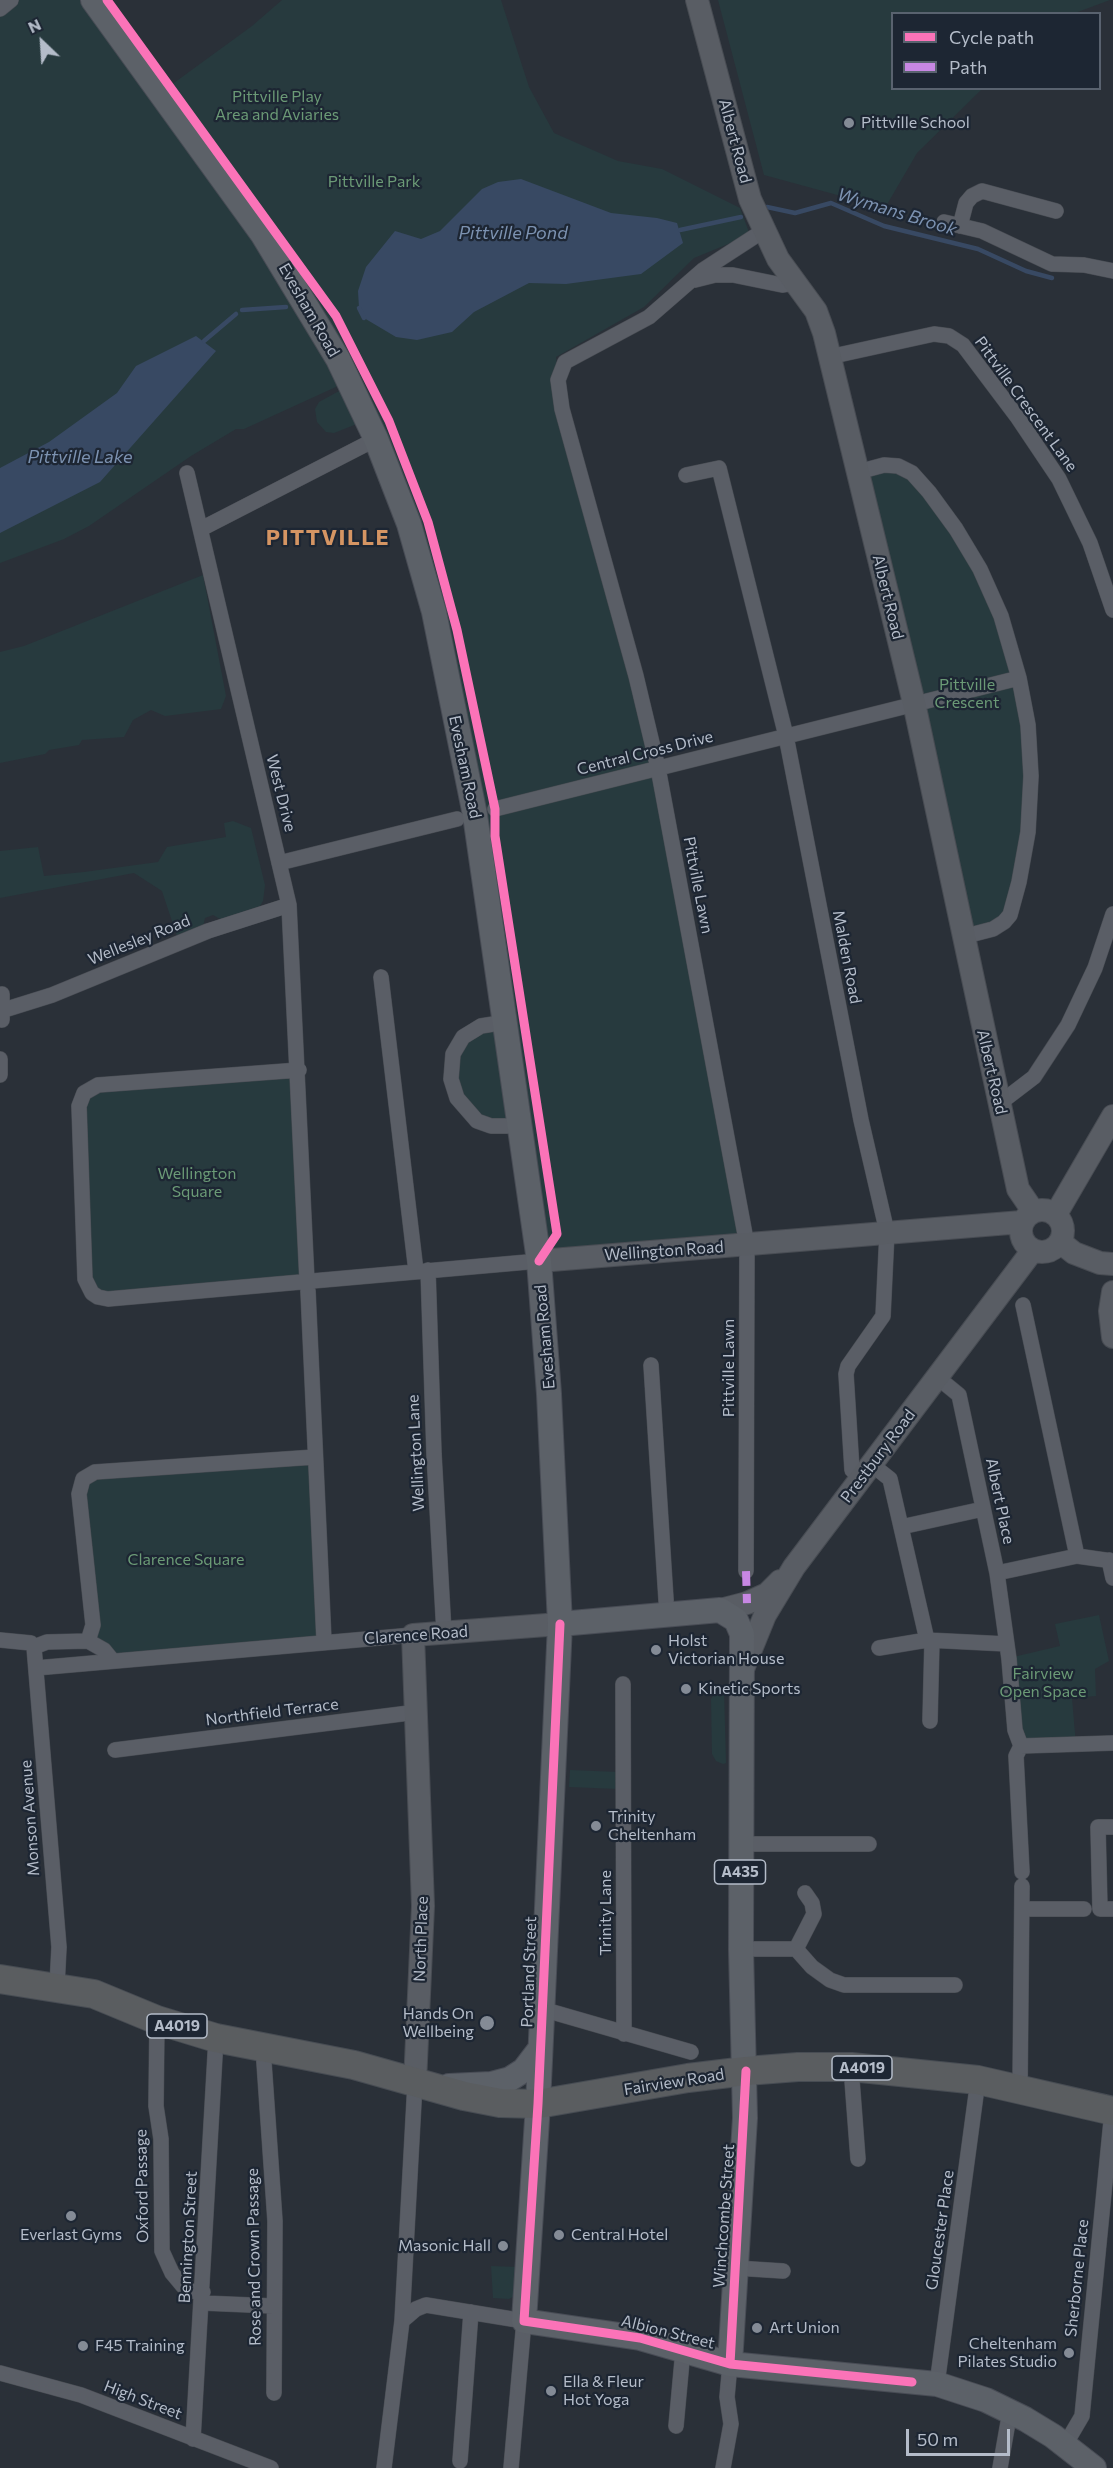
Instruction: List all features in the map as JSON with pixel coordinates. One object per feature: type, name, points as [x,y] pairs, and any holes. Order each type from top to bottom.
[{"type":"highway","name":"A4019","points":[[0,1979],[57,1986],[104,1997],[157,2020],[216,2038],[354,2065],[422,2085]]},
{"type":"highway","name":"Fairview Road","points":[[422,2085],[482,2100],[538,2104],[688,2078],[746,2071],[798,2067],[851,2067],[978,2080],[1112,2111]]},
{"type":"main road","name":"Evesham Road","points":[[93,0],[235,193],[282,263],[333,351],[376,439],[409,524],[434,612],[475,815],[521,1126],[539,1261],[549,1394],[560,1624]]},
{"type":"main road","name":"Clarence Road","points":[[560,1624],[720,1610]]},
{"type":"main road","name":"A435","points":[[720,1610],[733,1616],[741,1628],[741,1674]]},
{"type":"main road","name":"Portland Street","points":[[524,2320],[538,2104],[560,1624]]},
{"type":"main road","name":"Winchcombe Street","points":[[730,2364],[746,2071],[741,1949],[741,1674]]},
{"type":"main road","points":[[422,2085],[491,2084],[510,2079],[524,2070],[540,2049]]},
{"type":"main road","name":"Albion Street","points":[[524,2320],[640,2338],[730,2364],[937,2384],[1010,2411],[1065,2445],[1094,2468]]},
{"type":"street","points":[[0,9],[11,0]]},
{"type":"street","name":"Albert Road","points":[[697,0],[750,199],[763,231],[794,283],[816,311],[829,357],[914,703],[962,937],[1018,1189],[1027,1217]]},
{"type":"street","points":[[960,226],[966,203],[972,196],[982,191],[1056,211]]},
{"type":"street","points":[[944,222],[1005,240],[1052,264],[1084,265],[1113,271]]},
{"type":"street","name":"Pittville Lawn","points":[[746,1571],[747,1245],[658,768],[639,688],[562,409],[558,380],[565,362],[649,317],[687,283],[763,231]]},
{"type":"street","name":"Pittville Lawn","points":[[687,283],[715,275],[734,274],[782,285],[794,283]]},
{"type":"street","name":"Pittville Crescent Lane","points":[[829,357],[926,335],[949,336],[963,345],[1034,441],[1074,507],[1113,610]]},
{"type":"street","points":[[201,529],[376,439]]},
{"type":"street","points":[[858,472],[884,465],[898,466],[912,472],[929,492],[956,529],[985,580],[1007,634],[1019,678],[1028,725],[1031,776],[1028,832],[1019,882],[1010,915],[1004,922],[993,929],[962,937]]},
{"type":"street","name":"Malden Road","points":[[686,475],[718,468],[786,736],[861,1120],[887,1233],[883,1316],[848,1366],[846,1374],[852,1470],[867,1471],[890,1479],[929,1640],[930,1721]]},
{"type":"street","name":"West Drive","points":[[187,473],[289,905],[299,1070]]},
{"type":"street","name":"Central Cross Drive","points":[[495,810],[1019,678]]},
{"type":"street","points":[[279,863],[457,819]]},
{"type":"street","name":"Wellesley Road","points":[[2,994],[3,1015],[208,931],[289,905]]},
{"type":"street","points":[[1000,1103],[1034,1077],[1063,1032],[1095,968],[1113,914]]},
{"type":"street","name":"Wellington Lane","points":[[381,977],[422,1271],[444,1633]]},
{"type":"street","points":[[506,1022],[481,1026],[463,1037],[453,1054],[451,1079],[457,1098],[477,1121],[491,1126],[521,1126]]},
{"type":"street","points":[[308,1286],[108,1299],[92,1293],[85,1279],[79,1106],[84,1093],[98,1085],[299,1070],[324,1641]]},
{"type":"street","points":[[1056,1215],[1113,1116]]},
{"type":"street","points":[[1045,1209],[1056,1215],[1063,1228],[1060,1242],[1045,1252],[1033,1250],[1023,1241],[1027,1217],[1045,1209]]},
{"type":"street","name":"Wellington Road","points":[[308,1286],[422,1271],[887,1233],[1027,1217]]},
{"type":"street","points":[[1060,1242],[1074,1253],[1106,1264],[1113,1283]]},
{"type":"street","name":"Prestbury Road","points":[[741,1674],[765,1615],[794,1567],[1033,1250]]},
{"type":"street","points":[[1113,1292],[1110,1311],[1113,1337]]},
{"type":"street","points":[[1023,1305],[1077,1556]]},
{"type":"street","points":[[651,1365],[667,1615]]},
{"type":"street","name":"Albert Place","points":[[937,1377],[959,1395],[998,1573],[1015,1730],[1021,1746]]},
{"type":"street","points":[[88,1641],[93,1625],[80,1494],[83,1479],[95,1472],[315,1457]]},
{"type":"street","points":[[901,1527],[983,1509]]},
{"type":"street","points":[[998,1573],[1077,1556],[1111,1561],[1113,1578]]},
{"type":"street","name":"Clarence Road","points":[[720,1610],[747,1604],[766,1594],[794,1567]]},
{"type":"street","name":"Clarence Road","points":[[36,1668],[324,1641],[560,1624]]},
{"type":"street","points":[[0,1632],[0,1640],[31,1643],[34,1647],[47,1642],[88,1641],[104,1650],[113,1661]]},
{"type":"street","name":"North Place","points":[[384,2468],[402,2321],[422,2085],[423,1914],[413,1635]]},
{"type":"street","points":[[879,1648],[929,1640],[1007,1644]]},
{"type":"street","name":"Monson Avenue","points":[[34,1647],[58,1947],[57,1986]]},
{"type":"street","name":"Trinity Lane","points":[[623,1684],[624,2034]]},
{"type":"street","name":"Northfield Terrace","points":[[116,1750],[133,1754],[417,1712]]},
{"type":"street","points":[[1020,2089],[1022,1879],[1016,1756],[1021,1746],[1113,1743]]},
{"type":"street","points":[[1107,1909],[1098,1827],[1113,1827]]},
{"type":"street","points":[[740,1844],[869,1844]]},
{"type":"street","points":[[796,1949],[814,1914],[812,1903],[805,1893]]},
{"type":"street","points":[[1022,1909],[1084,1909]]},
{"type":"street","points":[[741,1949],[796,1949],[812,1967],[830,1980],[844,1985],[955,1985]]},
{"type":"street","points":[[542,2009],[691,2052]]},
{"type":"street","name":"Oxford Passage","points":[[157,2020],[156,2106],[161,2139],[162,2251],[172,2273],[182,2285],[203,2298]]},
{"type":"street","name":"Bennington Street","points":[[193,2439],[203,2298],[216,2038]]},
{"type":"street","name":"Rose and Crown Passage","points":[[263,2048],[275,2221],[274,2393]]},
{"type":"street","points":[[851,2067],[858,2159]]},
{"type":"street","name":"Gloucester Place","points":[[937,2384],[978,2080]]},
{"type":"street","name":"Sherborne Place","points":[[1065,2445],[1082,2416],[1112,2111]]},
{"type":"street","points":[[736,2268],[783,2271]]},
{"type":"street","points":[[402,2321],[416,2309],[426,2306],[404,2279]]},
{"type":"street","points":[[203,2298],[273,2306]]},
{"type":"street","name":"Albion Street","points":[[426,2306],[524,2320]]},
{"type":"street","points":[[460,2461],[471,2312]]},
{"type":"street","points":[[511,2468],[524,2320]]},
{"type":"street","points":[[676,2426],[683,2350]]},
{"type":"street","name":"Winchcombe Street","points":[[723,2468],[731,2424],[727,2397],[730,2364]]},
{"type":"street","name":"High Street","points":[[0,2373],[81,2395],[271,2468]]},
{"type":"street","points":[[1000,2468],[1010,2411]]},
{"type":"green space","name":"Pittville Park","points":[[11,0],[84,0],[167,88],[252,26],[282,0],[501,0],[529,87],[554,133],[618,161],[662,169],[740,208],[750,235],[694,258],[644,307],[556,357],[562,409],[658,768],[747,1245],[539,1261],[520,1126],[491,1126],[457,1098],[457,1046],[504,1022],[450,696],[367,420],[334,433],[326,432],[317,422],[315,409],[319,402],[350,385],[326,363],[338,386],[244,429],[236,429],[191,456],[89,526],[64,539],[0,563],[0,9]]},
{"type":"green space","name":"Pittville School","points":[[718,0],[1110,0],[1078,12],[891,12],[891,90],[981,90],[917,153],[885,208],[764,175]]},
{"type":"green space","name":"Pittville Crescent","points":[[884,465],[918,478],[1001,616],[1031,776],[1010,915],[962,937],[858,472]]},
{"type":"green space","points":[[203,575],[226,696],[221,709],[165,716],[151,710],[133,720],[124,737],[82,740],[79,745],[0,763],[0,652],[24,646]]},
{"type":"green space","points":[[233,821],[251,828],[265,885],[263,901],[260,906],[222,920],[213,915],[205,918],[203,927],[177,936],[162,891],[134,873],[0,898],[0,851],[38,847],[44,876],[84,872],[158,862],[167,847],[226,837],[224,823]]},
{"type":"green space","name":"Wellington Square","points":[[299,1070],[307,1281],[92,1293],[84,1093]]},
{"type":"green space","name":"Clarence Square","points":[[315,1457],[324,1641],[113,1661],[88,1641],[83,1479]]},
{"type":"green space","name":"Fairview Open Space","points":[[1099,1615],[1109,1661],[1095,1669],[1096,1696],[1072,1698],[1076,1745],[1021,1746],[1009,1658],[1060,1646],[1055,1624]]},
{"type":"green space","points":[[724,1690],[726,1763],[723,1764],[716,1761],[712,1754],[711,1699],[716,1691]]},
{"type":"green space","points":[[570,1770],[619,1772],[618,1789],[569,1787]]},
{"type":"green space","points":[[491,2266],[518,2267],[514,2296],[509,2299],[493,2298]]},
{"type":"water","name":"Pittville Pond","points":[[521,179],[611,213],[657,218],[677,223],[683,243],[641,274],[566,284],[529,283],[474,312],[452,332],[417,340],[396,337],[364,318],[359,308],[358,291],[366,267],[395,231],[421,239],[440,231],[482,189],[498,182]]},
{"type":"water","name":"Pittville Lake","points":[[196,336],[216,351],[100,482],[0,533],[0,468],[49,442],[117,393],[136,366]]},
{"type":"waterway","name":"Wymans Brook","points":[[767,207],[795,213],[831,203],[884,226],[978,249],[1026,271],[1052,278]]},
{"type":"waterway","name":"Wymans Brook","points":[[680,230],[741,217]]},
{"type":"waterway","name":"Wymans Brook","points":[[242,310],[286,307]]},
{"type":"waterway","name":"Wymans Brook","points":[[359,308],[364,318]]},
{"type":"waterway","name":"Wymans Brook","points":[[204,341],[236,314]]},
{"type":"marked path","points":[[746,1571],[747,1603]]},
{"type":"cycle path","points":[[107,0],[336,316],[389,421],[428,522],[457,630],[495,809],[495,836],[557,1234],[539,1261]]},
{"type":"cycle path","points":[[560,1624],[538,2104],[524,2321],[640,2338],[730,2364],[912,2382]]},
{"type":"cycle path","points":[[730,2364],[746,2071]]},
{"type":"place","name":"Pittville School","points":[[849,123]]},
{"type":"place","name":"Holst Victorian House","points":[[656,1650]]},
{"type":"place","name":"Kinetic Sports","points":[[686,1689]]},
{"type":"place","name":"Trinity Cheltenham","points":[[596,1826]]},
{"type":"place","name":"Hands On Wellbeing","points":[[487,2023]]},
{"type":"place","name":"Everlast Gyms","points":[[71,2216]]},
{"type":"place","name":"Central Hotel","points":[[559,2235]]},
{"type":"place","name":"Masonic Hall","points":[[503,2246]]},
{"type":"place","name":"Art Union","points":[[757,2328]]},
{"type":"place","name":"F45 Training","points":[[83,2346]]},
{"type":"place","name":"Cheltenham Pilates Studio","points":[[1069,2353]]},
{"type":"place","name":"Ella & Fleur Hot Yoga","points":[[551,2391]]},
{"type":"district","name":"PITTVILLE","points":[[328,538]]},
{"type":"park label","name":"Pittville Play Area and Aviaries","points":[[277,106]]}]
